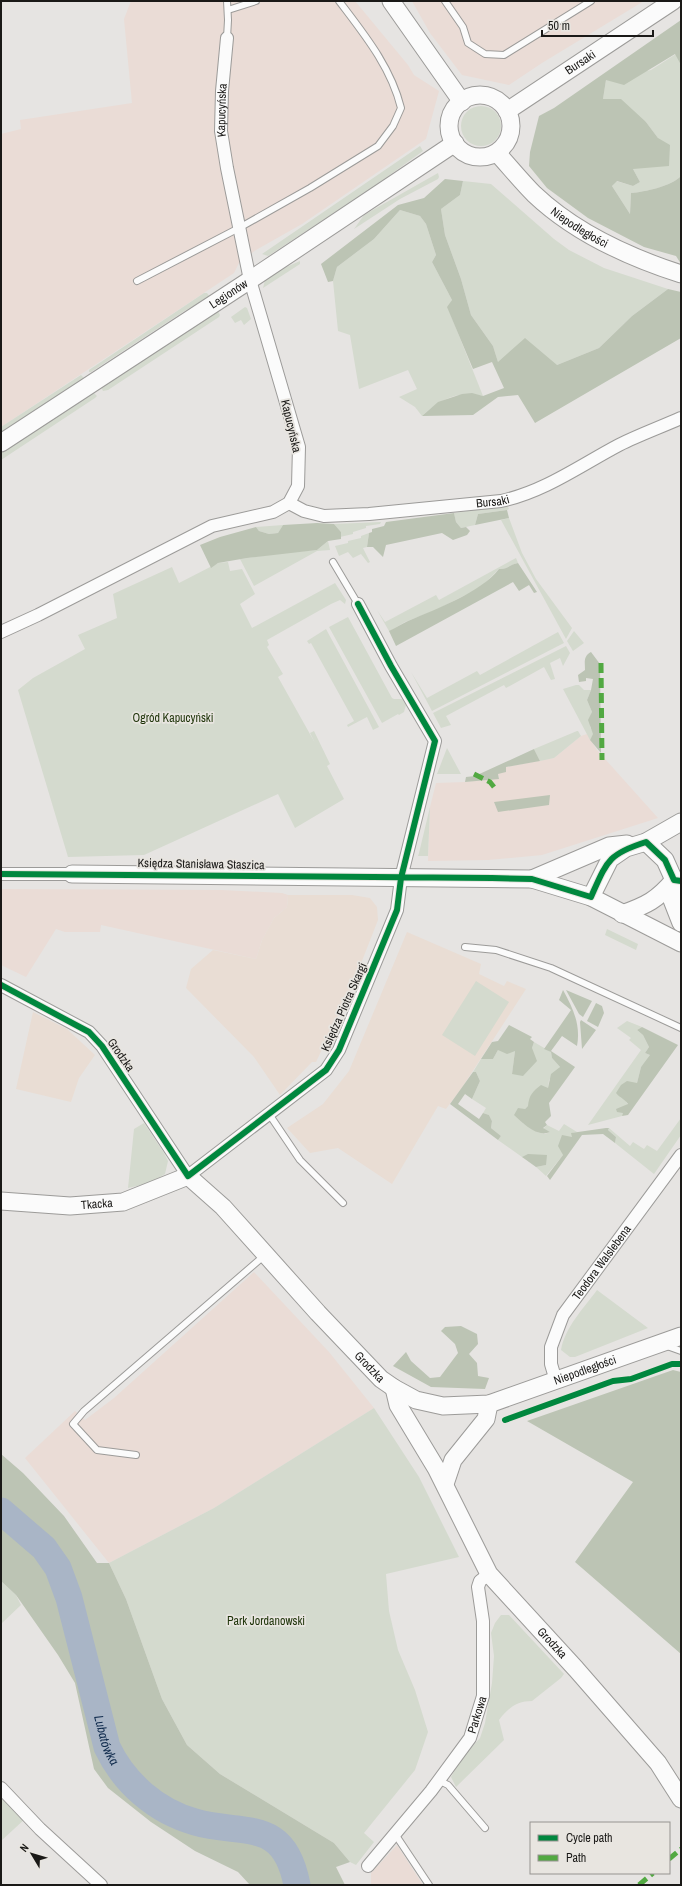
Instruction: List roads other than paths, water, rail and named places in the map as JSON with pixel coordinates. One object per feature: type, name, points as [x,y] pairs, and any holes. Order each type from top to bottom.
[{"type":"main road","points":[[391,1],[462,102]]},
{"type":"main road","name":"Bursaki","points":[[507,111],[673,1]]},
{"type":"main road","points":[[481,95],[492,98],[500,103],[507,111],[511,129],[509,138],[497,153],[486,157],[474,156],[463,152],[454,143],[450,126],[451,116],[455,108],[462,102],[471,97],[481,95]]},
{"type":"main road","name":"Legionów","points":[[1,443],[250,280],[454,143]]},
{"type":"main road","name":"Niepodległości","points":[[497,153],[534,194],[564,218],[610,246],[642,261],[681,274]]},
{"type":"main road","points":[[591,897],[610,858],[626,848],[646,842],[681,822]]},
{"type":"main road","points":[[532,879],[609,846],[646,842],[665,860],[677,880],[672,900],[681,923]]},
{"type":"main road","name":"Księdza Stanisława Staszica","points":[[72,874],[532,879],[591,897],[681,943]]},
{"type":"main road","points":[[622,914],[650,902],[662,894],[677,880]]},
{"type":"main road","name":"Tkacka","points":[[1,1201],[70,1206],[124,1202],[188,1176]]},
{"type":"main road","name":"Grodzka","points":[[188,1176],[223,1207],[350,1346],[381,1378],[394,1388],[398,1405],[405,1420],[445,1484],[489,1574],[576,1669],[658,1763],[681,1799]]},
{"type":"main road","name":"Niepodległości","points":[[394,1388],[416,1400],[443,1406],[489,1404],[681,1336]]},
{"type":"main road","points":[[445,1484],[453,1460],[486,1419],[489,1404]]},
{"type":"street","name":"Kapucyńska","points":[[227,38],[222,91],[221,131],[226,168],[250,280],[299,447],[298,486],[289,503]]},
{"type":"street","name":"Bursaki","points":[[289,503],[304,511],[324,516],[369,514],[501,501],[521,497],[621,444],[681,418]]},
{"type":"street","points":[[1,632],[38,615],[212,526],[273,512],[289,503]]},
{"type":"street","points":[[358,604],[391,666],[435,740],[401,878]]},
{"type":"street","name":"Księdza Stanisława Staszica","points":[[1,874],[72,874]]},
{"type":"street","name":"Księdza Piotra Skargi","points":[[188,1176],[326,1070],[339,1050],[397,910],[401,878]]},
{"type":"street","name":"Grodzka","points":[[1,985],[89,1032],[102,1046],[188,1176]]},
{"type":"street","name":"Teodora Walslebena","points":[[556,1381],[551,1364],[551,1346],[563,1315],[681,1155]]},
{"type":"street","name":"Parkowa","points":[[368,1866],[395,1836],[470,1738],[483,1696],[483,1621],[478,1587],[480,1581],[489,1574]]},
{"type":"street","points":[[1,1788],[40,1829],[101,1885]]},
{"type":"lane","points":[[227,1],[227,38]]},
{"type":"lane","points":[[228,10],[256,1]]},
{"type":"lane","points":[[137,281],[239,228],[310,188],[378,146],[393,126],[401,108],[395,89],[381,59],[339,1]]},
{"type":"lane","points":[[445,1],[463,27],[468,44],[485,54],[504,55],[591,1]]},
{"type":"lane","points":[[333,562],[358,604]]},
{"type":"lane","points":[[465,947],[496,950],[551,968],[681,1028]]},
{"type":"lane","points":[[269,1114],[300,1160],[343,1203]]},
{"type":"lane","points":[[136,1455],[97,1450],[74,1424],[84,1411],[266,1255]]},
{"type":"lane","points":[[662,1344],[681,1351]]},
{"type":"lane","points":[[438,1780],[448,1785],[485,1828]]},
{"type":"lane","points":[[395,1836],[429,1885]]},
{"type":"waterway","name":"Lubatówka","points":[[1,1511],[44,1548],[58,1568],[69,1598],[107,1747],[122,1772],[143,1794],[167,1811],[195,1822],[260,1833],[272,1839],[283,1848],[291,1863],[297,1885]]},
{"type":"park label","name":"Ogród Kapucyński","points":[[173,718]]},
{"type":"park label","name":"Park Jordanowski","points":[[266,1621]]}]
